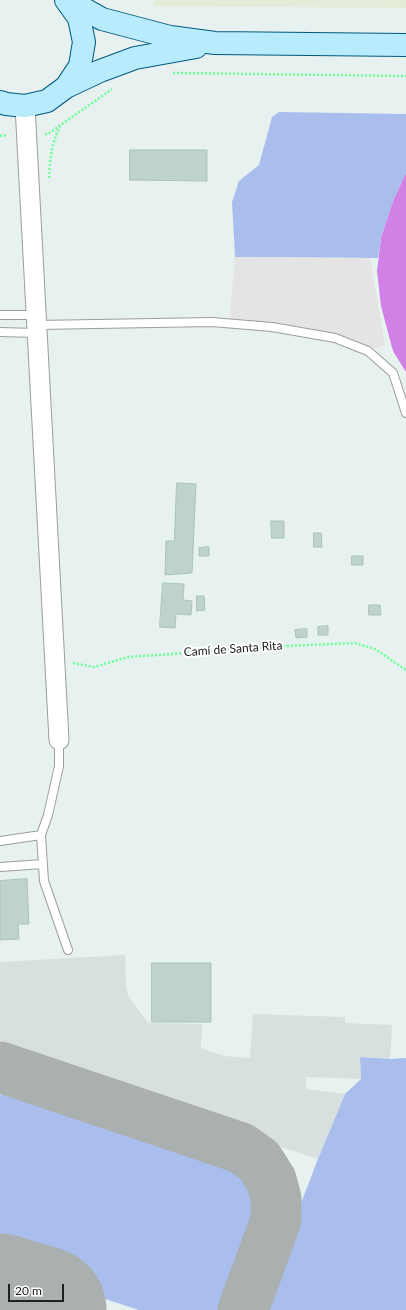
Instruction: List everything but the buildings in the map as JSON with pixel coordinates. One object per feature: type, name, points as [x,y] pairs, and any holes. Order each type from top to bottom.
[{"type":"main road","points":[[67,0],[102,19],[136,29],[170,37],[215,43],[406,45]]},
{"type":"main road","points":[[66,87],[80,66],[84,42],[79,18],[67,0]]},
{"type":"main road","points":[[0,102],[25,106],[47,101],[66,87],[100,70],[135,58],[215,43]]},
{"type":"street","points":[[25,106],[59,740]]},
{"type":"lane","points":[[0,315],[37,324]]},
{"type":"lane","points":[[0,332],[37,324],[212,322],[272,327],[335,338],[368,351],[393,373],[406,413]]},
{"type":"lane","points":[[59,740],[59,766],[48,815],[41,835],[44,881],[68,950]]},
{"type":"lane","points":[[0,840],[41,835]]},
{"type":"lane","points":[[0,867],[43,864]]},
{"type":"path","points":[[172,73],[406,76]]},
{"type":"path","points":[[0,136],[48,134],[118,85]]},
{"type":"path","name":"Camí de Santa Rita","points":[[55,659],[94,667],[128,656],[355,643],[374,649],[406,670]]},
{"type":"shaded area","points":[[155,0],[406,0],[406,8],[154,6]]},
{"type":"shaded area","points":[[279,112],[406,114],[406,173],[393,201],[381,238],[378,258],[235,257],[232,202],[239,181],[259,165],[272,117]]},
{"type":"shaded area","points":[[406,173],[406,372],[393,351],[381,306],[377,271],[381,238],[393,201]]},
{"type":"shaded area","points":[[235,257],[370,258],[385,345],[368,351],[335,338],[229,323]]},
{"type":"shaded area","points":[[125,955],[126,988],[129,997],[148,1023],[202,1024],[201,1048],[224,1056],[250,1058],[253,1014],[345,1017],[345,1023],[392,1025],[390,1059],[360,1057],[361,1079],[306,1077],[306,1089],[345,1094],[318,1159],[0,1055],[0,962]]},
{"type":"shaded area","points":[[360,1057],[390,1059],[406,1058],[406,1310],[262,1310],[261,1307],[318,1159],[345,1094],[361,1079]]},
{"type":"shaded area","points":[[21,1091],[230,1160],[243,1173],[252,1186],[257,1198],[257,1222],[232,1293],[228,1301],[219,1310],[139,1310],[0,1265],[0,1095],[4,1093]]},
{"type":"taxiway","points":[[0,1067],[241,1148],[259,1161],[271,1180],[276,1198],[276,1220],[243,1310]]},
{"type":"runway","points":[[0,1297],[43,1310]]}]
